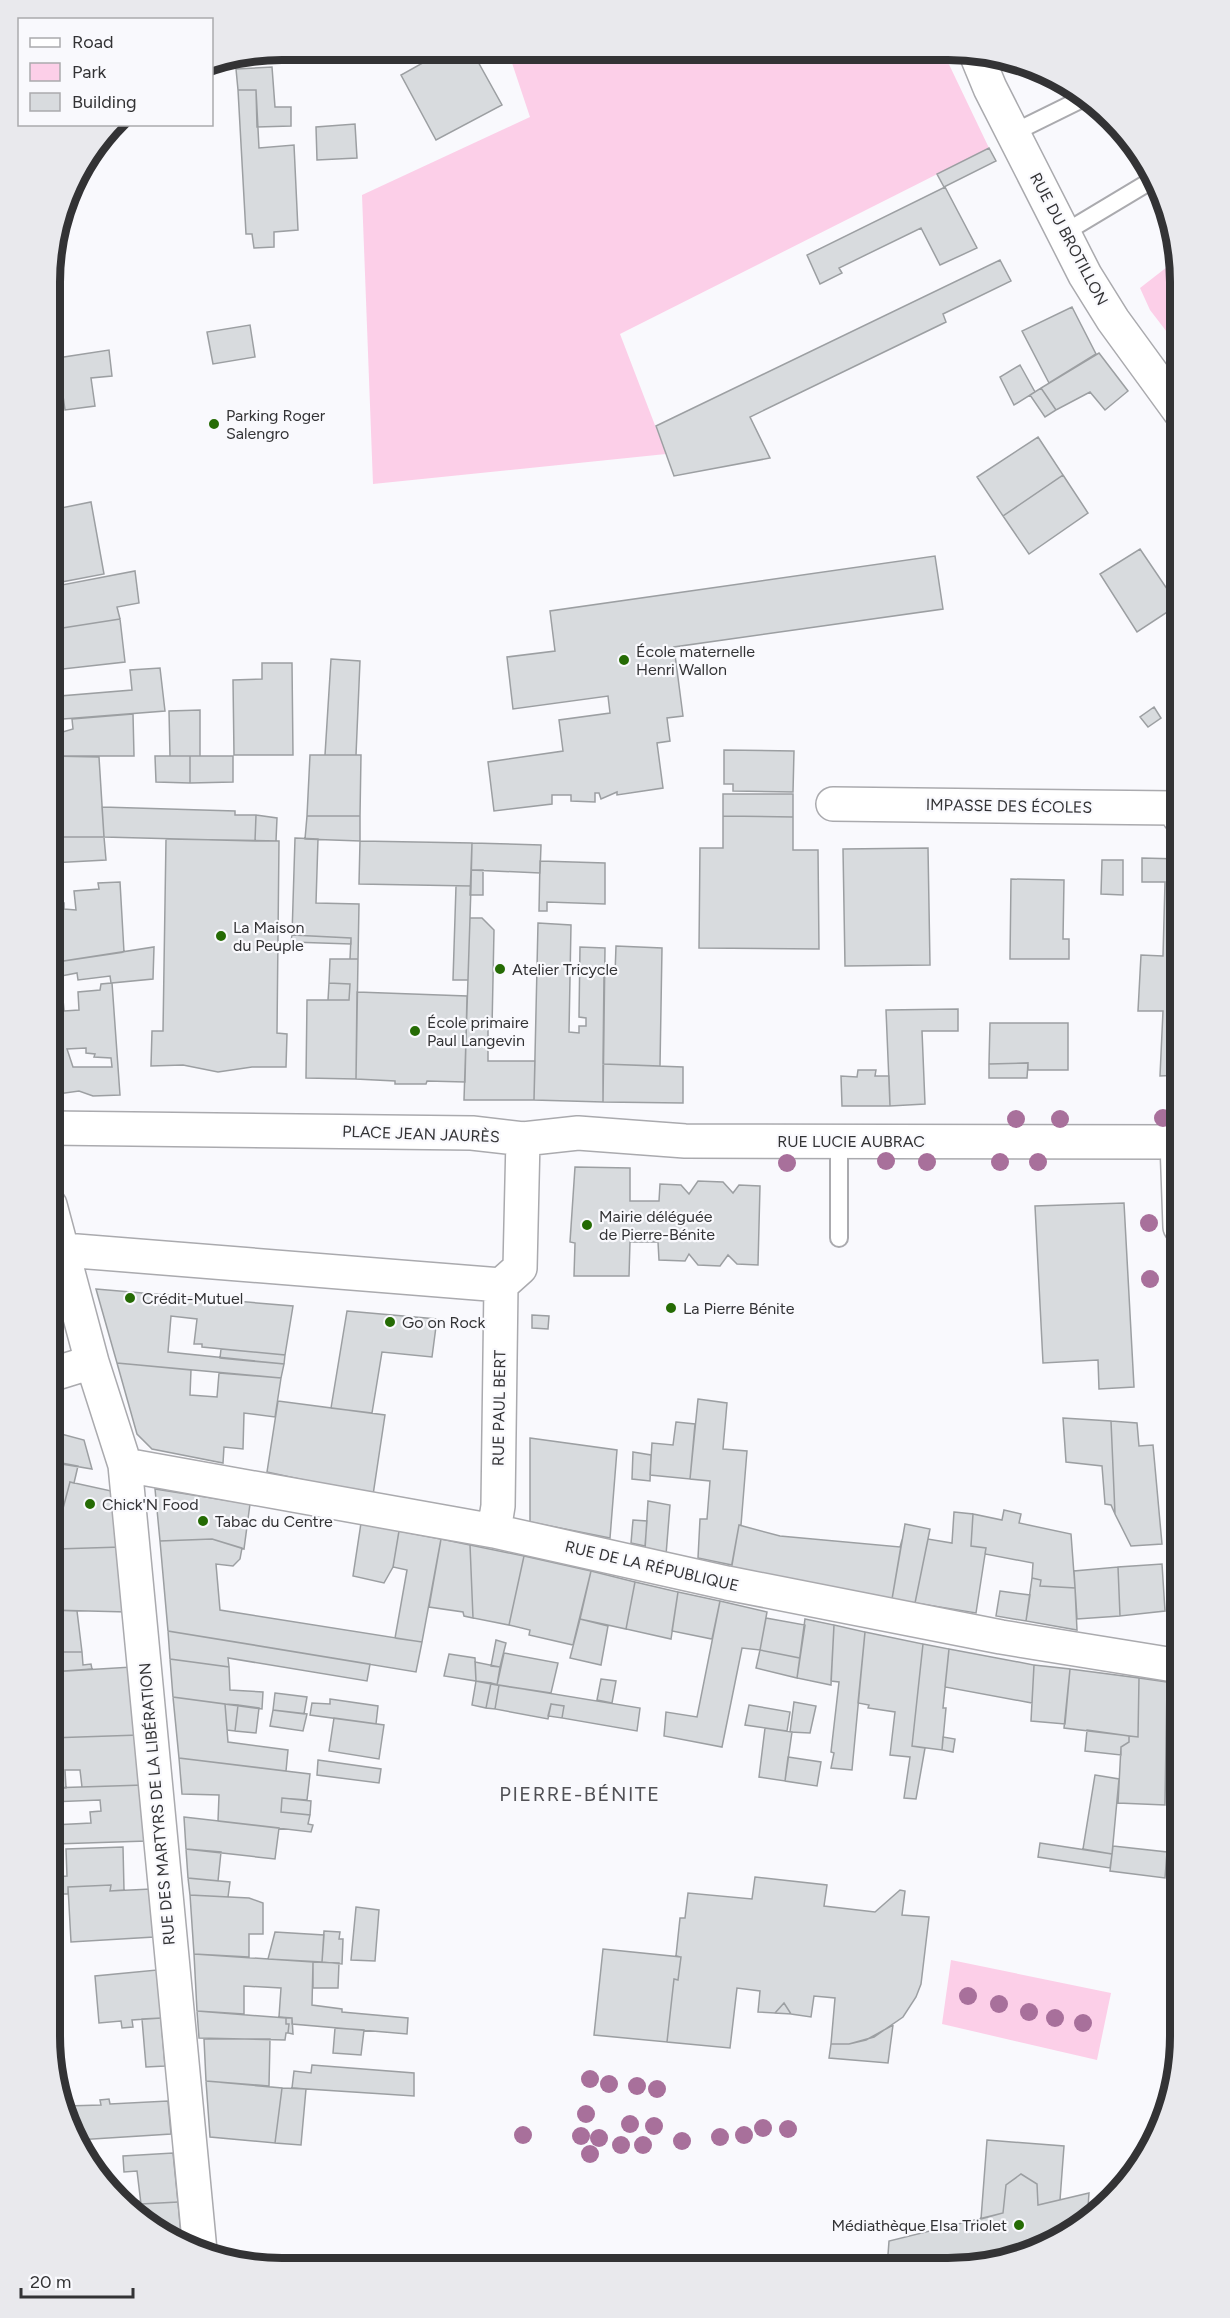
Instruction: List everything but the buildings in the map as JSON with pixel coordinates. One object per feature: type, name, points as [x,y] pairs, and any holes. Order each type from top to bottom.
[{"type":"street","name":"RUE DU BROTILLON","points":[[979,62],[1085,275],[1113,320],[1170,398]]},
{"type":"street","name":"IMPASSE DES ÉCOLES","points":[[833,804],[1170,808]]},
{"type":"street","name":"PLACE JEAN JAURÈS","points":[[60,1128],[472,1132],[523,1139],[520,1268],[501,1285]]},
{"type":"street","name":"RUE LUCIE AUBRAC","points":[[523,1139],[578,1133],[685,1141],[1170,1142]]},
{"type":"street","name":"RUE DES MARTYRS DE LA LIBÉRATION","points":[[60,1237],[92,1362],[125,1465],[199,2242]]},
{"type":"street","points":[[64,1250],[501,1285]]},
{"type":"street","name":"RUE PAUL BERT","points":[[494,1531],[498,1494],[501,1285]]},
{"type":"street","points":[[60,1372],[92,1362]]},
{"type":"street","name":"RUE DE LA RÉPUBLIQUE","points":[[125,1465],[494,1531],[727,1583],[1001,1637],[1170,1664]]},
{"type":"lane","points":[[1013,133],[1077,101]]},
{"type":"lane","points":[[1064,232],[1147,183]]},
{"type":"lane","points":[[839,1141],[839,1238]]},
{"type":"green space","points":[[511,60],[947,60],[989,148],[620,334],[666,454],[373,484],[362,195],[530,117]]},
{"type":"green space","points":[[1170,265],[1170,336],[1150,310],[1140,288]]},
{"type":"green space","points":[[951,1960],[1111,1993],[1097,2060],[942,2024]]},
{"type":"place","name":"Parking Roger Salengro","points":[[214,424]]},
{"type":"place","name":"École maternelle Henri Wallon","points":[[624,660]]},
{"type":"place","name":"La Maison du Peuple","points":[[221,936]]},
{"type":"place","name":"Atelier Tricycle","points":[[500,969]]},
{"type":"place","name":"École primaire Paul Langevin","points":[[415,1031]]},
{"type":"place","name":"Mairie déléguée de Pierre-Bénite","points":[[587,1225]]},
{"type":"place","name":"Crédit-Mutuel","points":[[130,1298]]},
{"type":"place","name":"La Pierre Bénite","points":[[671,1308]]},
{"type":"place","name":"Go on Rock","points":[[390,1322]]},
{"type":"place","name":"Chick'N Food","points":[[90,1504]]},
{"type":"place","name":"Tabac du Centre","points":[[203,1521]]},
{"type":"place","name":"Médiathèque Elsa Triolet","points":[[1019,2225]]},
{"type":"district","name":"PIERRE-BÉNITE","points":[[580,1794]]}]
